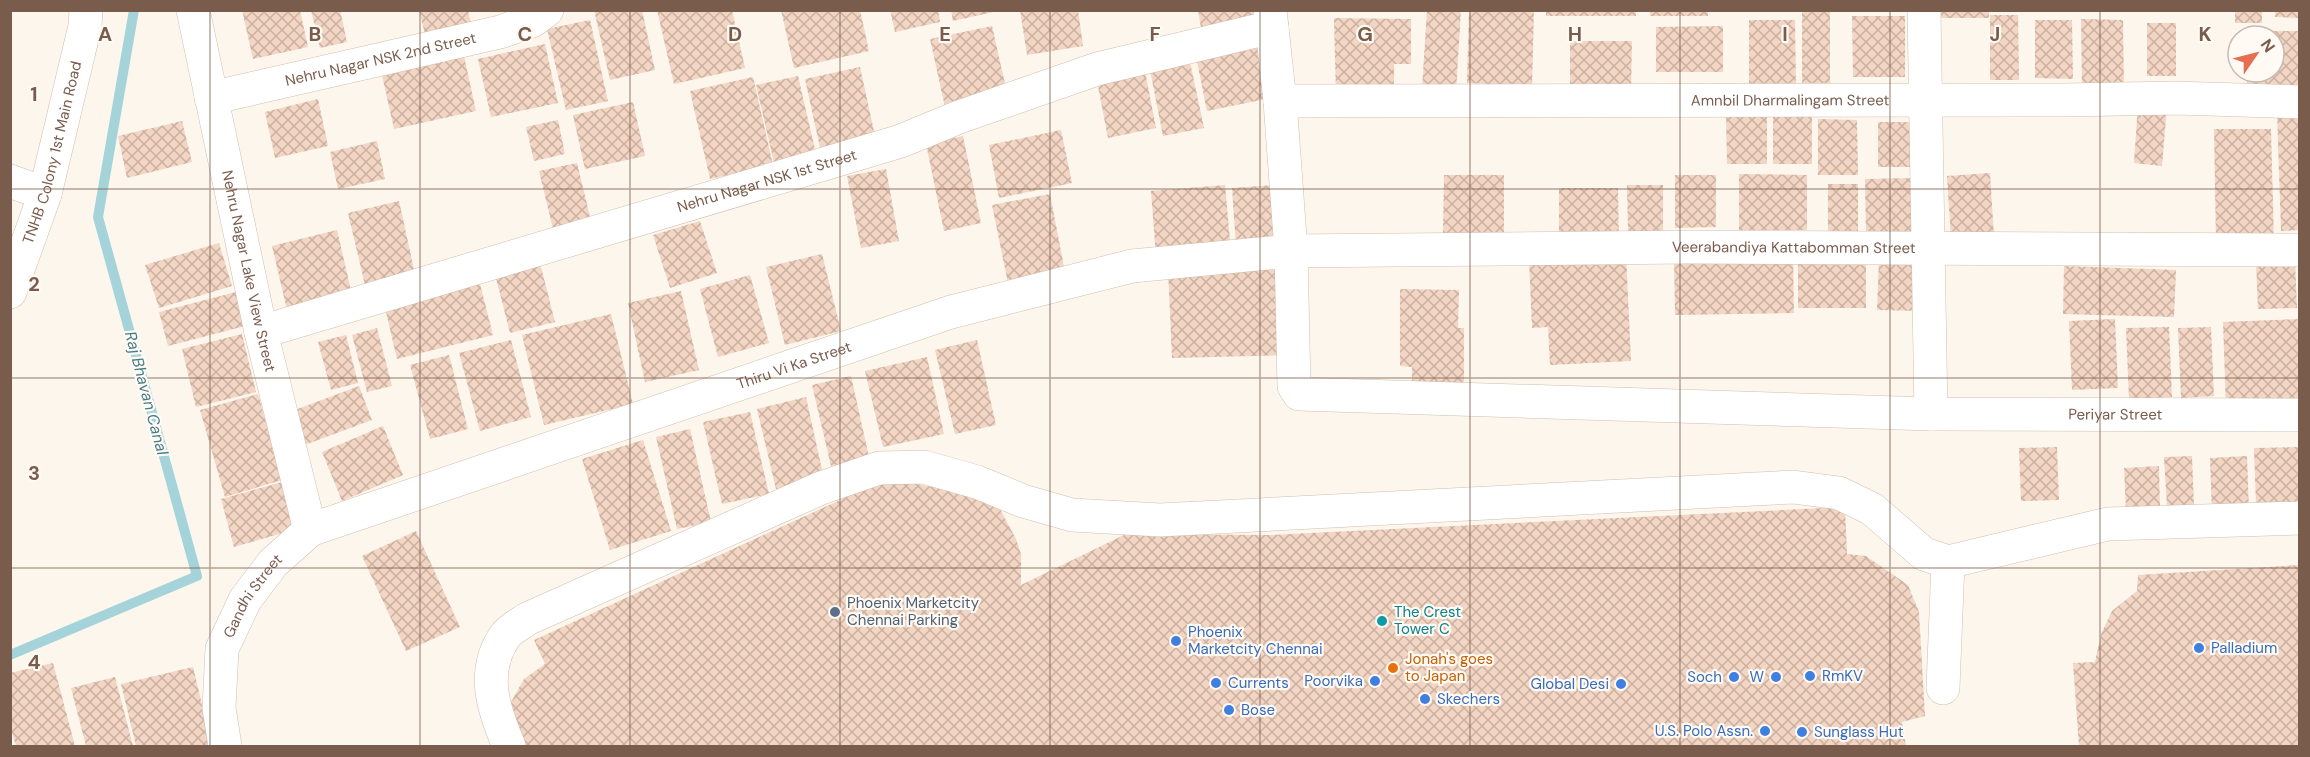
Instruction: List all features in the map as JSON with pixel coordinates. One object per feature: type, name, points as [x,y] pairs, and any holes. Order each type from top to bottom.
[{"type":"street","name":"TNHB Colony 1st Main Road","points":[[10,292],[45,194],[85,26],[86,10]]},
{"type":"street","name":"Nehru Nagar Lake View Street","points":[[193,10],[261,332],[310,530]]},
{"type":"street","name":"Nehru Nagar NSK 2nd Street","points":[[211,98],[500,32],[532,21],[547,10]]},
{"type":"street","points":[[1924,10],[1931,414]]},
{"type":"street","points":[[1271,19],[1280,101],[1291,251]]},
{"type":"street","name":"Nehru Nagar NSK 1st Street","points":[[261,332],[879,148],[1097,69],[1271,19]]},
{"type":"street","name":"Amnbil Dharmalingam Street","points":[[1280,101],[2176,98],[2300,102]]},
{"type":"street","points":[[10,181],[45,194]]},
{"type":"street","name":"Veerabandiya Kattabomman Street","points":[[1291,251],[1929,247],[2300,250]]},
{"type":"street","name":"Periyar Street","points":[[1291,251],[1294,374],[1299,394],[1931,414],[2300,415]]},
{"type":"street","name":"Thiru Vi Ka Street","points":[[310,530],[951,312],[1132,266],[1291,251]]},
{"type":"street","points":[[509,747],[490,696],[492,664],[506,635],[527,619],[821,488],[879,468],[924,467],[977,482],[1023,501],[1072,515],[1160,520],[1793,487],[1839,493],[1872,509],[1924,554],[1948,562],[2108,524],[2300,518]]},
{"type":"street","name":"Gandhi Street","points":[[225,747],[219,708],[222,649],[245,600],[273,563],[310,530]]},
{"type":"street","points":[[1943,688],[1948,562]]},
{"type":"building","points":[[242,10],[300,10],[308,47],[253,59]]},
{"type":"building","points":[[311,10],[340,10],[347,42],[320,48]]},
{"type":"building","points":[[419,10],[468,10],[472,28],[426,38]]},
{"type":"building","points":[[594,10],[642,10],[655,70],[610,80]]},
{"type":"building","points":[[657,10],[732,10],[745,68],[674,84]]},
{"type":"building","points":[[781,10],[860,10],[869,51],[794,68]]},
{"type":"building","points":[[890,10],[938,10],[940,22],[895,32]]},
{"type":"building","points":[[951,10],[998,10],[998,11],[953,21]]},
{"type":"building","points":[[1020,10],[1078,10],[1083,46],[1027,55]]},
{"type":"building","points":[[1198,10],[1262,10],[1263,21],[1201,28]]},
{"type":"building","points":[[1427,10],[1461,10],[1456,92],[1422,89]]},
{"type":"building","points":[[1469,10],[1534,10],[1532,86],[1467,83]]},
{"type":"building","points":[[1546,10],[1636,10],[1636,16],[1546,16]]},
{"type":"building","points":[[1650,10],[1708,10],[1708,16],[1650,16]]},
{"type":"building","points":[[1802,10],[1830,10],[1830,83],[1802,83]]},
{"type":"building","points":[[1939,10],[1989,10],[1989,18],[1940,18]]},
{"type":"building","points":[[2235,10],[2262,10],[2262,23],[2235,23]]},
{"type":"building","points":[[2275,10],[2300,10],[2300,18],[2275,17]]},
{"type":"building","points":[[1990,15],[2018,15],[2019,80],[1990,80]]},
{"type":"building","points":[[1852,16],[1905,16],[1905,77],[1853,77]]},
{"type":"building","points":[[1334,18],[1411,19],[1411,64],[1394,64],[1394,88],[1336,96]]},
{"type":"building","points":[[2081,19],[2123,20],[2124,90],[2082,90]]},
{"type":"building","points":[[590,20],[608,101],[566,110],[547,29]]},
{"type":"building","points":[[1749,20],[1795,20],[1796,90],[1749,90]]},
{"type":"building","points":[[2035,20],[2072,20],[2073,79],[2035,78]]},
{"type":"building","points":[[2147,23],[2176,23],[2176,76],[2147,76]]},
{"type":"building","points":[[992,26],[1007,93],[945,107],[930,39]]},
{"type":"building","points":[[1723,26],[1723,72],[1656,72],[1656,27]]},
{"type":"building","points":[[2286,31],[2300,31],[2300,85],[2247,85],[2286,84]]},
{"type":"building","points":[[1264,37],[1276,97],[1207,111],[1195,51]]},
{"type":"building","points":[[1570,41],[1632,41],[1631,92],[1570,92]]},
{"type":"building","points":[[545,44],[558,103],[491,117],[478,59]]},
{"type":"building","points":[[464,56],[476,111],[394,129],[382,75]]},
{"type":"building","points":[[1190,62],[1204,128],[1163,136],[1150,70]]},
{"type":"building","points":[[1144,66],[1156,128],[1108,138],[1096,76]]},
{"type":"building","points":[[860,67],[877,145],[822,157],[805,79]]},
{"type":"building","points":[[798,76],[817,158],[775,167],[756,85]]},
{"type":"building","points":[[753,77],[773,165],[710,179],[690,91]]},
{"type":"building","points":[[318,99],[328,146],[275,158],[265,112]]},
{"type":"building","points":[[633,102],[645,156],[585,169],[573,115]]},
{"type":"building","points":[[2138,104],[2167,106],[2162,166],[2134,163]]},
{"type":"building","points":[[2300,111],[2300,230],[2281,231],[2277,112]]},
{"type":"building","points":[[1726,112],[1767,113],[1767,164],[1727,164]]},
{"type":"building","points":[[1773,116],[1812,116],[1812,164],[1773,164]]},
{"type":"building","points":[[1818,119],[1857,120],[1858,175],[1818,175]]},
{"type":"building","points":[[558,120],[565,154],[534,161],[526,127]]},
{"type":"building","points":[[182,121],[192,162],[127,178],[118,136]]},
{"type":"building","points":[[1878,122],[1911,122],[1912,167],[1878,167]]},
{"type":"building","points":[[2214,129],[2271,129],[2274,242],[2216,243]]},
{"type":"building","points":[[1061,130],[1072,183],[999,198],[989,145]]},
{"type":"building","points":[[963,136],[981,223],[944,231],[926,144]]},
{"type":"building","points":[[377,141],[385,179],[338,189],[330,152]]},
{"type":"building","points":[[577,163],[592,225],[554,233],[539,171]]},
{"type":"building","points":[[886,169],[899,241],[861,248],[847,176]]},
{"type":"building","points":[[1990,173],[1994,237],[1951,239],[1947,176]]},
{"type":"building","points":[[1739,174],[1807,175],[1807,230],[1739,230]]},
{"type":"building","points":[[1444,175],[1504,175],[1504,234],[1443,233]]},
{"type":"building","points":[[1675,175],[1716,175],[1716,227],[1675,228]]},
{"type":"building","points":[[1916,178],[1917,235],[1866,235],[1865,179]]},
{"type":"building","points":[[1828,184],[1858,184],[1858,240],[1828,240]]},
{"type":"building","points":[[1225,185],[1231,252],[1156,257],[1151,191]]},
{"type":"building","points":[[1276,185],[1280,243],[1236,246],[1232,188]]},
{"type":"building","points":[[1627,185],[1663,185],[1663,231],[1628,231]]},
{"type":"building","points":[[1559,188],[1618,188],[1619,247],[1559,247]]},
{"type":"building","points":[[1050,194],[1065,272],[1008,283],[992,205]]},
{"type":"building","points":[[399,201],[415,274],[365,285],[348,213]]},
{"type":"building","points":[[700,221],[717,273],[670,288],[653,235]]},
{"type":"building","points":[[337,230],[353,299],[288,314],[272,246]]},
{"type":"building","points":[[219,243],[232,286],[159,308],[145,265]]},
{"type":"building","points":[[822,254],[841,331],[785,345],[766,267]]},
{"type":"building","points":[[1793,254],[1794,313],[1675,315],[1674,255]]},
{"type":"building","points":[[1798,254],[1866,254],[1866,308],[1798,308]]},
{"type":"building","points":[[1626,255],[1631,361],[1550,365],[1548,327],[1532,328],[1529,259]]},
{"type":"building","points":[[1879,257],[1924,259],[1922,311],[1877,310]]},
{"type":"building","points":[[2295,260],[2297,308],[2258,309],[2256,262]]},
{"type":"building","points":[[540,263],[555,322],[510,333],[495,274]]},
{"type":"building","points":[[1284,265],[1288,355],[1172,358],[1168,269]]},
{"type":"building","points":[[2064,266],[2176,270],[2174,317],[2063,314]]},
{"type":"building","points":[[750,275],[769,343],[718,357],[700,289]]},
{"type":"building","points":[[480,284],[493,335],[397,359],[385,308]]},
{"type":"building","points":[[1400,289],[1459,290],[1458,328],[1464,328],[1464,382],[1412,382],[1412,367],[1400,366]]},
{"type":"building","points":[[681,291],[699,370],[645,382],[628,303]]},
{"type":"building","points":[[236,292],[245,326],[168,346],[159,312]]},
{"type":"building","points":[[611,314],[633,404],[544,425],[522,335]]},
{"type":"building","points":[[2115,319],[2118,388],[2072,390],[2069,321]]},
{"type":"building","points":[[2300,319],[2300,405],[2226,408],[2223,322]]},
{"type":"building","points":[[2169,327],[2172,397],[2129,399],[2126,328]]},
{"type":"building","points":[[2211,327],[2214,396],[2181,398],[2178,328]]},
{"type":"building","points":[[377,328],[392,386],[367,392],[352,335]]},
{"type":"building","points":[[242,334],[256,392],[196,407],[182,349]]},
{"type":"building","points":[[346,335],[358,383],[331,390],[318,342]]},
{"type":"building","points":[[511,340],[531,417],[480,431],[459,353]]},
{"type":"building","points":[[977,340],[996,425],[955,434],[935,350]]},
{"type":"building","points":[[449,355],[468,429],[430,439],[410,365]]},
{"type":"building","points":[[927,357],[944,434],[883,447],[865,371]]},
{"type":"building","points":[[851,376],[869,457],[831,466],[812,385]]},
{"type":"building","points":[[359,386],[372,420],[299,447],[287,413]]},
{"type":"building","points":[[258,394],[282,480],[225,497],[200,410]]},
{"type":"building","points":[[806,397],[824,479],[776,489],[757,409]]},
{"type":"building","points":[[750,412],[769,494],[722,504],[703,422]]},
{"type":"building","points":[[383,426],[403,475],[342,501],[322,452]]},
{"type":"building","points":[[690,429],[711,522],[677,529],[656,437]]},
{"type":"building","points":[[643,440],[671,531],[610,550],[582,459]]},
{"type":"building","points":[[2057,447],[2059,500],[2021,501],[2019,448]]},
{"type":"building","points":[[2300,447],[2300,503],[2256,505],[2254,448]]},
{"type":"building","points":[[2192,456],[2194,506],[2167,506],[2164,457]]},
{"type":"building","points":[[2247,456],[2249,510],[2212,511],[2210,458]]},
{"type":"building","points":[[2159,466],[2160,508],[2126,509],[2124,468]]},
{"type":"building","points":[[886,479],[934,487],[956,486],[1000,509],[1016,539],[1021,554],[1021,585],[1126,534],[1269,535],[1845,507],[1847,554],[1866,556],[1908,585],[1919,612],[1925,716],[1902,722],[1906,746],[523,746],[515,731],[511,702],[524,679],[545,664],[534,640]]},
{"type":"building","points":[[286,481],[300,528],[234,547],[221,499]]},
{"type":"building","points":[[416,531],[460,627],[406,651],[362,556]]},
{"type":"building","name":"Palladium","points":[[2300,565],[2300,746],[2079,746],[2073,663],[2095,662],[2101,634],[2112,611],[2137,591],[2138,575]]},
{"type":"building","points":[[53,663],[75,746],[16,746],[10,726],[10,673]]},
{"type":"building","points":[[193,667],[212,746],[136,746],[121,684]]},
{"type":"building","points":[[115,677],[133,746],[86,746],[71,688]]},
{"type":"waterway","name":"Raj Bhavan Canal","points":[[10,655],[197,576],[98,217],[134,10]]},
{"type":"place","name":"Phoenix Marketcity Chennai Parking","points":[[835,612]]},
{"type":"place","name":"The Crest Tower C","points":[[1382,621]]},
{"type":"place","name":"Phoenix Marketcity Chennai","points":[[1176,641]]},
{"type":"place","name":"Palladium","points":[[2199,648]]},
{"type":"place","name":"Jonah's goes to Japan","points":[[1393,668]]},
{"type":"place","name":"RmKV","points":[[1810,676]]},
{"type":"place","name":"Soch","points":[[1734,677]]},
{"type":"place","name":"W","points":[[1776,677]]},
{"type":"place","name":"Poorvika","points":[[1375,681]]},
{"type":"place","name":"Currents","points":[[1216,683]]},
{"type":"place","name":"Global Desi","points":[[1621,684]]},
{"type":"place","name":"Skechers","points":[[1425,699]]},
{"type":"place","name":"Bose","points":[[1229,710]]},
{"type":"place","name":"U.S. Polo Assn.","points":[[1765,731]]},
{"type":"place","name":"Sunglass Hut","points":[[1802,732]]}]
